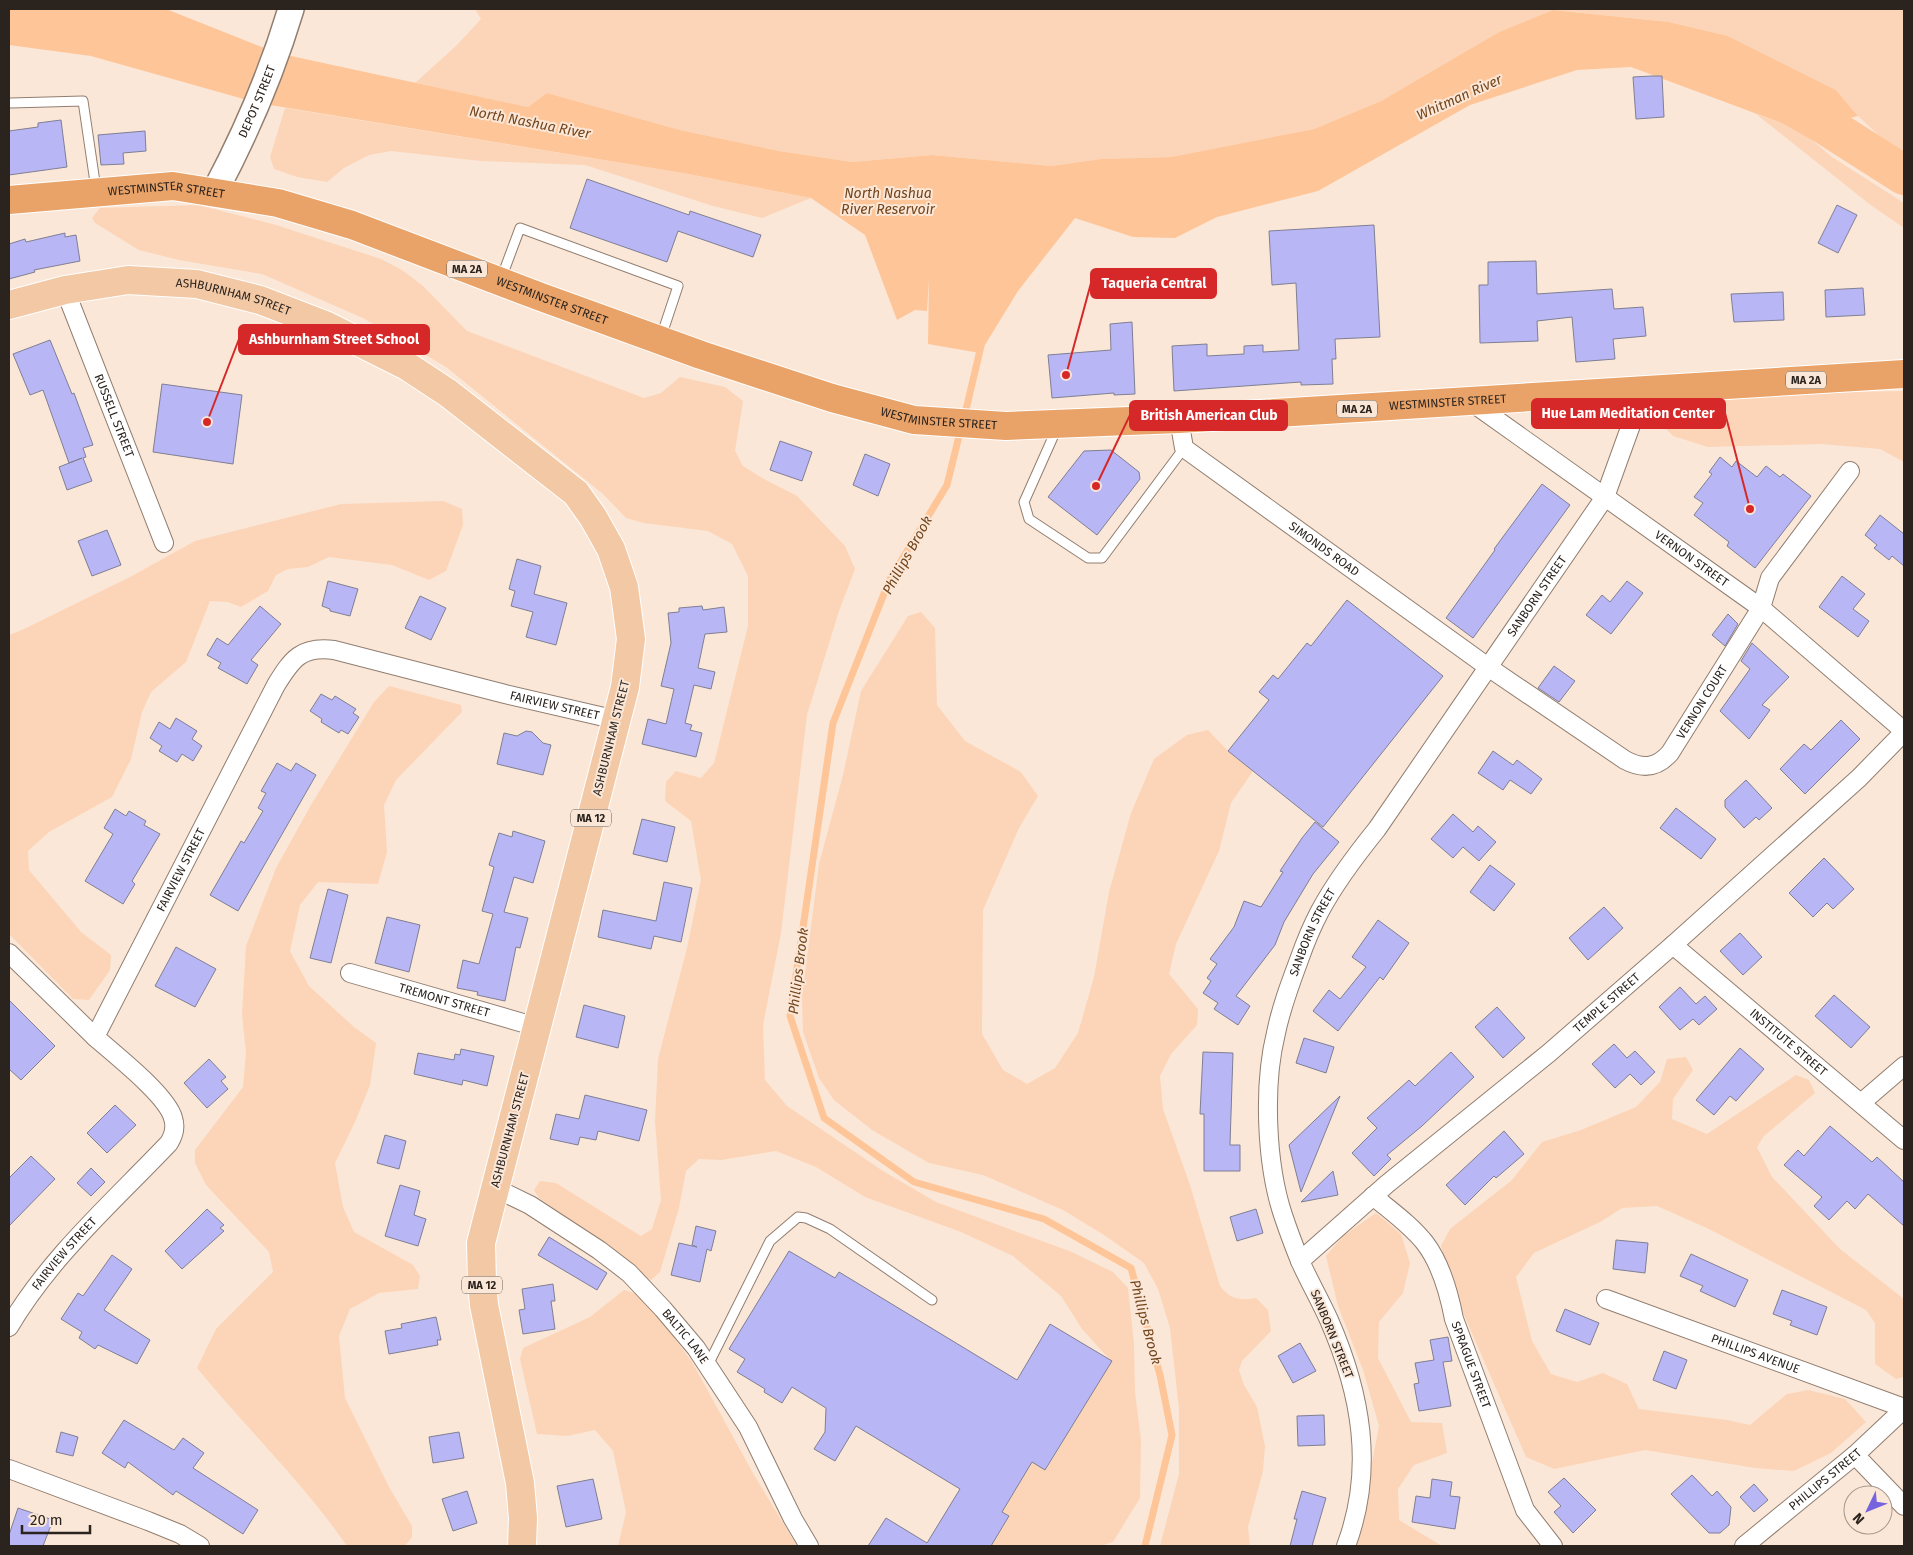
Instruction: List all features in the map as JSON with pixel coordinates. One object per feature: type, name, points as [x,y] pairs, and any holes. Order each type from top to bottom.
[{"type":"highway","name":"WESTMINSTER STREET","points":[[9,200],[173,186],[215,191],[278,203],[352,225],[500,282],[660,340],[832,398],[914,420],[1006,426],[1179,419],[1904,374]]},
{"type":"main road","name":"DEPOT STREET","points":[[215,191],[254,112],[283,36],[291,9]]},
{"type":"main road","name":"ASHBURNHAM STREET","points":[[9,305],[65,290],[128,280],[178,282],[216,288],[260,300],[325,326],[407,366],[448,393],[576,493],[593,517],[611,549],[624,587],[631,639],[625,687],[481,1243],[484,1305],[520,1483],[523,1518],[522,1546]]},
{"type":"street","name":"RUSSELL STREET","points":[[65,290],[164,543]]},
{"type":"street","name":"SANBORN STREET","points":[[1346,1546],[1356,1512],[1362,1478],[1362,1437],[1353,1385],[1329,1320],[1300,1261],[1282,1212],[1271,1164],[1268,1102],[1275,1033],[1288,990],[1319,912],[1341,876],[1377,829],[1605,497],[1644,389]]},
{"type":"street","name":"VERNON STREET","points":[[1470,401],[1761,608],[1904,732]]},
{"type":"street","points":[[1179,419],[1184,448]]},
{"type":"street","name":"SIMONDS ROAD","points":[[1184,448],[1488,668]]},
{"type":"street","name":"VERNON COURT","points":[[1488,668],[1624,760],[1637,766],[1651,767],[1662,761],[1670,753],[1761,608],[1770,578],[1850,471]]},
{"type":"street","name":"FAIRVIEW STREET","points":[[9,1327],[40,1281],[100,1214],[169,1144],[173,1135],[174,1120],[166,1102],[95,1037],[286,668],[302,653],[318,649],[334,650],[504,694],[617,720]]},
{"type":"street","name":"TEMPLE STREET","points":[[1300,1261],[1373,1196],[1549,1052],[1673,945],[1859,778],[1904,732]]},
{"type":"street","name":"INSTITUTE STREET","points":[[1673,945],[1904,1140]]},
{"type":"street","points":[[9,953],[95,1037]]},
{"type":"street","name":"TREMONT STREET","points":[[350,973],[537,1027]]},
{"type":"street","points":[[1861,1103],[1904,1066]]},
{"type":"street","name":"BALTIC LANE","points":[[495,1188],[530,1205],[599,1250],[629,1273],[662,1308],[708,1365],[756,1442],[793,1519],[809,1546]]},
{"type":"street","name":"SPRAGUE STREET","points":[[1373,1196],[1418,1236],[1434,1257],[1449,1295],[1454,1319],[1525,1510],[1553,1546]]},
{"type":"street","name":"PHILLIPS AVENUE","points":[[1606,1299],[1904,1408]]},
{"type":"street","name":"PHILLIPS STREET","points":[[1744,1546],[1855,1455],[1904,1408]]},
{"type":"street","points":[[1855,1455],[1904,1506]]},
{"type":"street","points":[[9,1469],[148,1521],[180,1534],[200,1546]]},
{"type":"lane","points":[[11,103],[83,101],[96,192]]},
{"type":"lane","points":[[500,282],[520,228],[678,286],[660,340]]},
{"type":"lane","points":[[1059,424],[1024,502],[1029,519],[1088,558],[1102,558],[1184,448]]},
{"type":"lane","points":[[708,1365],[770,1241],[798,1216],[830,1229],[932,1300]]},
{"type":"shaded area","points":[[475,9],[1904,9],[1904,157],[1858,116],[1836,90],[1728,36],[1669,22],[1553,10],[1499,32],[1381,101],[1314,129],[1171,157],[1101,159],[1051,166],[932,155],[852,162],[779,151],[680,130],[547,93],[528,107],[415,83],[457,45],[481,19]]},
{"type":"shaded area","points":[[285,108],[683,173],[811,198],[762,218],[713,206],[585,165],[481,161],[391,151],[369,155],[344,168],[327,182],[297,177],[274,169],[270,157]]},
{"type":"shaded area","points":[[1756,114],[1800,130],[1832,157],[1904,203],[1904,228],[1872,206]]},
{"type":"shaded area","points":[[198,205],[276,225],[381,259],[402,270],[423,286],[467,331],[644,398],[661,393],[680,377],[725,387],[743,401],[735,451],[743,466],[797,496],[845,546],[855,569],[839,611],[807,715],[781,933],[763,1025],[765,1080],[787,1106],[883,1171],[936,1202],[1072,1252],[1113,1272],[1128,1288],[1134,1344],[1135,1392],[1141,1440],[1140,1498],[1113,1542],[1100,1546],[991,1546],[1009,1517],[1002,1512],[1032,1462],[1046,1470],[1111,1361],[1082,1329],[1061,1296],[1013,1256],[961,1232],[865,1197],[816,1167],[776,1151],[721,1160],[699,1159],[686,1171],[679,1208],[660,1272],[651,1280],[634,1271],[539,1198],[534,1190],[540,1181],[556,1183],[641,1236],[652,1229],[661,1200],[655,1121],[658,1059],[687,948],[701,880],[691,821],[665,801],[666,782],[676,771],[701,778],[714,763],[748,626],[748,576],[732,544],[708,531],[644,523],[626,518],[603,494],[446,367],[363,318],[262,274],[179,260],[139,250],[95,223],[92,218],[100,208]]},
{"type":"shaded area","points":[[1904,391],[1904,462],[1880,449],[1821,444],[1708,447],[1673,436],[1657,420],[1666,409],[1677,404],[1803,393]]},
{"type":"shaded area","points":[[443,501],[462,509],[463,525],[446,571],[429,580],[392,565],[329,557],[308,567],[288,569],[276,575],[268,591],[241,607],[228,602],[210,601],[186,662],[151,692],[142,712],[131,759],[112,797],[49,832],[28,851],[29,870],[81,932],[111,955],[110,970],[89,1000],[73,999],[9,934],[9,635],[132,576],[195,541],[341,504]]},
{"type":"shaded area","points":[[921,612],[935,628],[937,705],[965,741],[1021,772],[1038,796],[1019,828],[983,910],[982,1034],[1003,1070],[1027,1084],[1055,1068],[1078,1033],[1094,977],[1109,892],[1131,813],[1154,759],[1187,735],[1208,730],[1228,751],[1253,771],[1231,803],[1219,851],[1176,944],[1169,974],[1198,1009],[1197,1025],[1171,1054],[1160,1076],[1163,1109],[1190,1185],[1220,1286],[1228,1294],[1236,1298],[1256,1298],[1268,1310],[1271,1331],[1242,1361],[1239,1370],[1244,1385],[1257,1407],[1265,1446],[1263,1471],[1248,1527],[1250,1546],[1160,1546],[1179,1474],[1179,1409],[1170,1328],[1158,1289],[1144,1263],[1104,1235],[1063,1210],[983,1175],[929,1163],[872,1130],[834,1100],[819,1078],[803,1032],[802,997],[819,864],[843,775],[861,691],[908,616]]},
{"type":"shaded area","points":[[389,686],[461,705],[462,712],[396,780],[384,805],[387,852],[378,884],[318,882],[300,905],[290,951],[309,986],[354,1027],[376,1043],[370,1085],[335,1163],[343,1207],[354,1232],[413,1265],[420,1276],[418,1289],[379,1293],[350,1309],[339,1336],[345,1398],[389,1487],[412,1526],[412,1537],[405,1546],[347,1546],[293,1477],[197,1368],[216,1329],[273,1272],[269,1252],[206,1185],[195,1163],[195,1150],[243,1087],[246,1052],[242,1015],[246,946],[276,868],[311,805],[374,702]]},
{"type":"shaded area","points":[[1686,1057],[1693,1070],[1673,1099],[1672,1119],[1707,1134],[1796,1075],[1809,1080],[1815,1093],[1764,1136],[1757,1147],[1772,1177],[1840,1249],[1904,1299],[1904,1377],[1896,1379],[1875,1364],[1875,1323],[1866,1310],[1709,1229],[1657,1206],[1622,1208],[1602,1221],[1534,1253],[1516,1277],[1532,1341],[1551,1374],[1577,1382],[1603,1373],[1627,1384],[1639,1409],[1727,1420],[1750,1425],[1787,1394],[1808,1390],[1845,1399],[1866,1422],[1831,1453],[1794,1471],[1755,1468],[1645,1450],[1554,1469],[1526,1457],[1457,1299],[1441,1246],[1450,1229],[1512,1180],[1542,1142],[1581,1130],[1636,1107],[1660,1082],[1667,1059]]},
{"type":"shaded area","points":[[1376,1213],[1401,1234],[1410,1263],[1403,1293],[1379,1322],[1378,1358],[1411,1422],[1442,1423],[1447,1453],[1414,1465],[1398,1489],[1399,1520],[1442,1546],[1356,1546],[1379,1426],[1363,1370],[1338,1306],[1326,1256],[1343,1236]]},
{"type":"shaded area","points":[[624,1290],[643,1296],[692,1362],[754,1475],[797,1546],[618,1546],[626,1512],[613,1451],[595,1430],[567,1436],[537,1434],[520,1359],[523,1348],[590,1317]]},
{"type":"water","points":[[9,9],[166,9],[277,53],[528,107],[547,93],[680,130],[779,151],[852,162],[932,155],[1051,166],[1101,159],[1171,157],[1314,129],[1381,101],[1499,32],[1553,10],[1669,22],[1728,36],[1836,90],[1858,116],[1800,130],[1631,67],[1577,70],[1470,105],[1318,191],[1217,217],[1175,238],[1133,237],[1075,218],[1018,291],[980,353],[928,344],[929,279],[927,311],[915,310],[897,320],[865,235],[811,198],[683,173],[258,103],[91,56],[9,45]]},
{"type":"building","points":[[1662,76],[1664,117],[1636,119],[1633,77]]},
{"type":"building","points":[[61,120],[67,167],[9,175],[9,131],[38,127],[38,123]]},
{"type":"building","points":[[145,131],[146,151],[123,153],[124,164],[101,165],[98,135]]},
{"type":"building","points":[[587,179],[689,215],[690,211],[761,235],[753,257],[678,231],[667,262],[570,228]]},
{"type":"building","points":[[1837,205],[1857,215],[1838,253],[1818,243]]},
{"type":"building","points":[[1374,225],[1380,337],[1335,339],[1336,359],[1332,359],[1333,384],[1301,385],[1301,382],[1174,391],[1172,346],[1207,344],[1207,356],[1244,354],[1244,346],[1263,345],[1263,352],[1299,350],[1296,283],[1272,285],[1269,231]]},
{"type":"building","points":[[65,233],[65,237],[76,235],[80,261],[34,270],[35,272],[9,279],[9,244],[25,239],[26,242]]},
{"type":"building","points":[[1536,261],[1537,294],[1612,289],[1614,309],[1643,307],[1646,336],[1613,339],[1615,359],[1576,362],[1572,317],[1537,321],[1538,341],[1480,343],[1479,285],[1488,285],[1488,262]]},
{"type":"building","points":[[1863,288],[1865,315],[1826,317],[1825,290]]},
{"type":"building","points":[[1783,292],[1784,320],[1734,322],[1731,294]]},
{"type":"building","points":[[1132,322],[1135,394],[1114,395],[1114,393],[1052,398],[1048,355],[1111,350],[1110,324]]},
{"type":"building","points":[[50,340],[72,394],[74,393],[93,445],[83,448],[86,457],[83,458],[92,481],[67,490],[59,467],[82,458],[69,463],[43,390],[30,395],[13,354]]},
{"type":"building","points":[[162,384],[242,395],[233,464],[153,452]]},
{"type":"building","points":[[780,441],[812,452],[802,481],[770,470]]},
{"type":"building","points":[[1111,450],[1139,472],[1140,479],[1097,535],[1048,497],[1084,451]]},
{"type":"building","points":[[865,454],[890,464],[878,496],[853,485]]},
{"type":"building","points":[[1720,457],[1732,467],[1736,461],[1757,477],[1766,466],[1780,477],[1783,474],[1811,496],[1755,568],[1727,546],[1729,542],[1694,515],[1703,503],[1694,497],[1712,474],[1709,472]]},
{"type":"building","points":[[1542,484],[1570,505],[1473,638],[1446,618]]},
{"type":"building","points":[[1880,515],[1904,534],[1904,566],[1892,556],[1889,560],[1874,548],[1877,545],[1865,535]]},
{"type":"building","points":[[107,530],[121,565],[92,576],[78,541]]},
{"type":"building","points":[[517,559],[541,566],[534,594],[567,603],[556,645],[526,637],[533,612],[511,606],[515,591],[509,589]]},
{"type":"building","points":[[1842,576],[1865,594],[1853,609],[1869,621],[1858,637],[1819,607]]},
{"type":"building","points":[[328,581],[358,589],[350,616],[330,611],[330,609],[322,606]]},
{"type":"building","points":[[1627,581],[1643,593],[1611,634],[1586,615],[1602,595],[1610,602]]},
{"type":"building","points":[[420,596],[446,608],[431,640],[405,628]]},
{"type":"building","points":[[1347,600],[1443,676],[1323,827],[1228,751],[1269,700],[1259,692],[1273,675],[1278,679],[1307,643],[1311,646]]},
{"type":"building","points":[[260,606],[281,624],[251,660],[258,665],[247,684],[218,668],[221,663],[207,655],[217,638],[228,645]]},
{"type":"building","points":[[702,606],[703,610],[724,607],[727,632],[705,634],[698,668],[715,672],[711,689],[694,685],[685,723],[692,725],[690,730],[702,733],[696,757],[642,744],[648,719],[666,724],[674,689],[661,686],[671,643],[668,613],[679,612],[679,608]]},
{"type":"building","points":[[1728,614],[1738,624],[1725,646],[1712,635]]},
{"type":"building","points":[[1752,643],[1789,677],[1762,705],[1770,710],[1749,739],[1720,711],[1750,669],[1741,661]]},
{"type":"building","points":[[1554,666],[1575,681],[1559,702],[1538,688]]},
{"type":"building","points":[[321,694],[332,700],[335,696],[356,709],[353,713],[359,717],[348,734],[341,730],[339,733],[321,722],[322,719],[310,711]]},
{"type":"building","points":[[176,718],[197,731],[192,739],[202,746],[193,761],[182,754],[177,762],[159,751],[162,746],[150,738],[159,722],[170,729]]},
{"type":"building","points":[[1841,720],[1860,739],[1805,794],[1780,769],[1804,744],[1811,750]]},
{"type":"building","points":[[526,731],[532,732],[543,743],[551,745],[543,775],[497,764],[504,733],[517,736]]},
{"type":"building","points":[[1493,751],[1513,765],[1517,760],[1542,779],[1531,794],[1510,780],[1503,790],[1478,773]]},
{"type":"building","points":[[277,763],[291,771],[296,763],[316,775],[238,911],[210,895],[241,841],[244,843],[263,811],[258,808],[266,793],[261,791]]},
{"type":"building","points":[[1746,780],[1772,808],[1759,820],[1756,817],[1744,828],[1725,807],[1725,800]]},
{"type":"building","points":[[1676,808],[1716,839],[1701,859],[1660,828]]},
{"type":"building","points":[[115,809],[126,816],[129,811],[146,821],[144,825],[160,834],[132,881],[135,884],[123,904],[85,881],[113,834],[104,828]]},
{"type":"building","points":[[1453,814],[1473,832],[1478,826],[1496,842],[1479,861],[1463,847],[1453,858],[1431,839]]},
{"type":"building","points":[[642,819],[675,827],[667,862],[633,854]]},
{"type":"building","points":[[1315,822],[1339,842],[1313,874],[1284,922],[1275,945],[1236,996],[1250,1006],[1238,1025],[1214,1009],[1218,1003],[1203,993],[1211,981],[1207,978],[1217,964],[1210,959],[1234,927],[1244,901],[1261,907],[1283,872],[1280,871]]},
{"type":"building","points":[[513,831],[545,841],[533,883],[514,877],[504,912],[528,918],[520,948],[516,947],[505,1001],[477,995],[478,992],[457,988],[463,960],[479,964],[493,914],[482,911],[494,867],[489,865],[499,833],[512,837]]},
{"type":"building","points":[[1824,858],[1854,889],[1833,909],[1827,903],[1813,917],[1789,893]]},
{"type":"building","points":[[1490,865],[1515,884],[1494,911],[1470,892]]},
{"type":"building","points":[[664,882],[692,888],[681,942],[654,936],[651,949],[598,937],[603,910],[656,921]]},
{"type":"building","points":[[328,889],[348,895],[331,963],[310,958]]},
{"type":"building","points":[[1604,907],[1623,928],[1588,960],[1569,938]]},
{"type":"building","points":[[387,917],[420,925],[409,972],[375,963]]},
{"type":"building","points":[[1378,920],[1409,943],[1383,980],[1380,977],[1338,1031],[1313,1011],[1329,990],[1340,999],[1366,967],[1352,957]]},
{"type":"building","points":[[1740,933],[1762,957],[1743,975],[1720,951]]},
{"type":"building","points":[[176,947],[216,969],[195,1007],[155,986]]},
{"type":"building","points":[[1680,987],[1696,1004],[1705,996],[1717,1009],[1699,1025],[1693,1019],[1680,1030],[1659,1007]]},
{"type":"building","points":[[1834,995],[1870,1027],[1851,1048],[1815,1016]]},
{"type":"building","points":[[9,1000],[55,1046],[21,1080],[9,1069]]},
{"type":"building","points":[[584,1005],[625,1016],[618,1048],[576,1037]]},
{"type":"building","points":[[1497,1007],[1525,1038],[1503,1058],[1475,1027]]},
{"type":"building","points":[[1304,1038],[1334,1047],[1326,1073],[1296,1063]]},
{"type":"building","points":[[1614,1044],[1627,1058],[1635,1051],[1655,1072],[1641,1085],[1630,1074],[1615,1088],[1592,1064]]},
{"type":"building","points":[[1740,1048],[1764,1069],[1736,1101],[1730,1096],[1714,1115],[1696,1100]]},
{"type":"building","points":[[461,1049],[494,1056],[487,1086],[463,1080],[462,1085],[414,1074],[418,1053],[454,1060],[455,1054],[460,1055]]},
{"type":"building","points":[[1203,1052],[1233,1053],[1230,1145],[1240,1145],[1240,1171],[1204,1171],[1204,1114],[1200,1114]]},
{"type":"building","points":[[1451,1052],[1474,1077],[1422,1126],[1387,1155],[1391,1159],[1374,1176],[1352,1153],[1377,1128],[1367,1118],[1409,1080],[1415,1086]]},
{"type":"building","points":[[209,1059],[226,1077],[221,1081],[228,1089],[207,1108],[184,1083]]},
{"type":"building","points":[[585,1095],[647,1110],[639,1141],[598,1131],[596,1140],[580,1137],[578,1145],[550,1139],[556,1114],[579,1119]]},
{"type":"building","points":[[1340,1096],[1301,1192],[1289,1145]]},
{"type":"building","points":[[115,1105],[136,1125],[107,1153],[87,1133]]},
{"type":"building","points":[[1830,1126],[1872,1162],[1877,1157],[1904,1182],[1904,1226],[1868,1194],[1855,1209],[1847,1201],[1829,1220],[1814,1206],[1822,1197],[1784,1165],[1798,1150],[1804,1156]]},
{"type":"building","points":[[1504,1131],[1524,1154],[1496,1178],[1494,1176],[1465,1205],[1446,1185]]},
{"type":"building","points":[[385,1135],[406,1141],[399,1169],[377,1163]]},
{"type":"building","points":[[31,1156],[55,1179],[9,1226],[9,1178]]},
{"type":"building","points":[[91,1168],[105,1182],[91,1196],[77,1183]]},
{"type":"building","points":[[1333,1171],[1338,1195],[1301,1202]]},
{"type":"building","points":[[400,1185],[420,1191],[414,1215],[426,1219],[418,1246],[385,1236]]},
{"type":"building","points":[[207,1209],[224,1225],[220,1228],[224,1231],[182,1269],[165,1251]]},
{"type":"building","points":[[1256,1209],[1263,1233],[1237,1241],[1230,1217]]},
{"type":"building","points":[[696,1226],[716,1231],[711,1251],[707,1249],[700,1282],[671,1275],[679,1243],[697,1247],[692,1245]]},
{"type":"building","points":[[549,1237],[607,1273],[597,1290],[538,1255]]},
{"type":"building","points":[[1616,1240],[1648,1243],[1645,1273],[1613,1269]]},
{"type":"building","points":[[789,1251],[835,1278],[839,1272],[1017,1380],[1050,1324],[1112,1361],[1045,1470],[1032,1462],[1002,1512],[1009,1516],[991,1546],[868,1546],[886,1518],[927,1543],[960,1489],[856,1426],[835,1461],[814,1449],[825,1432],[826,1408],[792,1387],[782,1403],[764,1392],[765,1389],[737,1372],[745,1359],[729,1349]]},
{"type":"building","points":[[1691,1254],[1748,1280],[1735,1307],[1700,1291],[1703,1286],[1680,1276]]},
{"type":"building","points":[[112,1255],[132,1269],[104,1310],[150,1340],[137,1364],[98,1345],[95,1349],[79,1338],[82,1332],[61,1319],[78,1293],[83,1296]]},
{"type":"building","points":[[553,1284],[555,1301],[551,1301],[555,1329],[523,1334],[519,1310],[525,1309],[522,1289]]},
{"type":"building","points":[[1782,1290],[1827,1307],[1817,1335],[1790,1325],[1792,1321],[1773,1314]]},
{"type":"building","points":[[1565,1309],[1599,1323],[1590,1345],[1556,1331]]},
{"type":"building","points":[[436,1317],[441,1340],[437,1340],[438,1345],[389,1354],[385,1331],[402,1328],[401,1324]]},
{"type":"building","points":[[1448,1337],[1452,1361],[1443,1362],[1451,1406],[1419,1411],[1414,1384],[1419,1383],[1415,1363],[1434,1360],[1430,1340]]},
{"type":"building","points":[[1300,1343],[1316,1371],[1293,1383],[1278,1356]]},
{"type":"building","points":[[1664,1351],[1687,1360],[1676,1389],[1653,1380]]},
{"type":"building","points":[[1324,1415],[1325,1445],[1298,1446],[1297,1416]]},
{"type":"building","points":[[124,1420],[174,1450],[183,1438],[204,1453],[193,1468],[258,1510],[243,1534],[176,1491],[173,1495],[128,1462],[125,1468],[102,1453]]},
{"type":"building","points":[[61,1432],[78,1437],[73,1456],[56,1452]]},
{"type":"building","points":[[459,1432],[464,1458],[433,1463],[429,1437]]},
{"type":"building","points":[[1692,1475],[1712,1496],[1717,1491],[1731,1507],[1729,1525],[1720,1533],[1709,1533],[1671,1494]]},
{"type":"building","points":[[1564,1478],[1596,1510],[1573,1533],[1554,1512],[1561,1506],[1548,1492]]},
{"type":"building","points":[[593,1479],[602,1519],[566,1527],[557,1486]]},
{"type":"building","points":[[1432,1479],[1452,1482],[1450,1496],[1460,1497],[1455,1529],[1412,1522],[1416,1496],[1430,1498]]},
{"type":"building","points":[[1754,1484],[1768,1500],[1754,1512],[1740,1497]]},
{"type":"building","points":[[467,1491],[477,1523],[453,1531],[442,1499]]},
{"type":"building","points":[[1302,1491],[1326,1498],[1312,1546],[1290,1546],[1297,1519],[1294,1519]]},
{"type":"building","points":[[18,1508],[53,1520],[43,1546],[9,1546],[9,1535]]},
{"type":"waterway","name":"Whitman River","points":[[1777,97],[1824,124],[1904,175]]},
{"type":"waterway","name":"Phillips Brook","points":[[964,418],[981,346]]},
{"type":"waterway","name":"Phillips Brook","points":[[961,428],[947,485],[889,581],[833,723],[790,1016],[824,1118],[914,1182],[1044,1219],[1131,1268],[1160,1375],[1172,1435],[1145,1546]]},
{"type":"place","name":"Taqueria Central","points":[[1066,375]]},
{"type":"place","name":"Ashburnham Street School","points":[[207,422]]},
{"type":"place","name":"British American Club","points":[[1096,486]]},
{"type":"place","name":"Hue Lam Meditation Center","points":[[1750,509]]},
{"type":"water label","name":"North Nashua River","points":[[530,122]]},
{"type":"water label","name":"North Nashua River Reservoir","points":[[888,202]]}]
